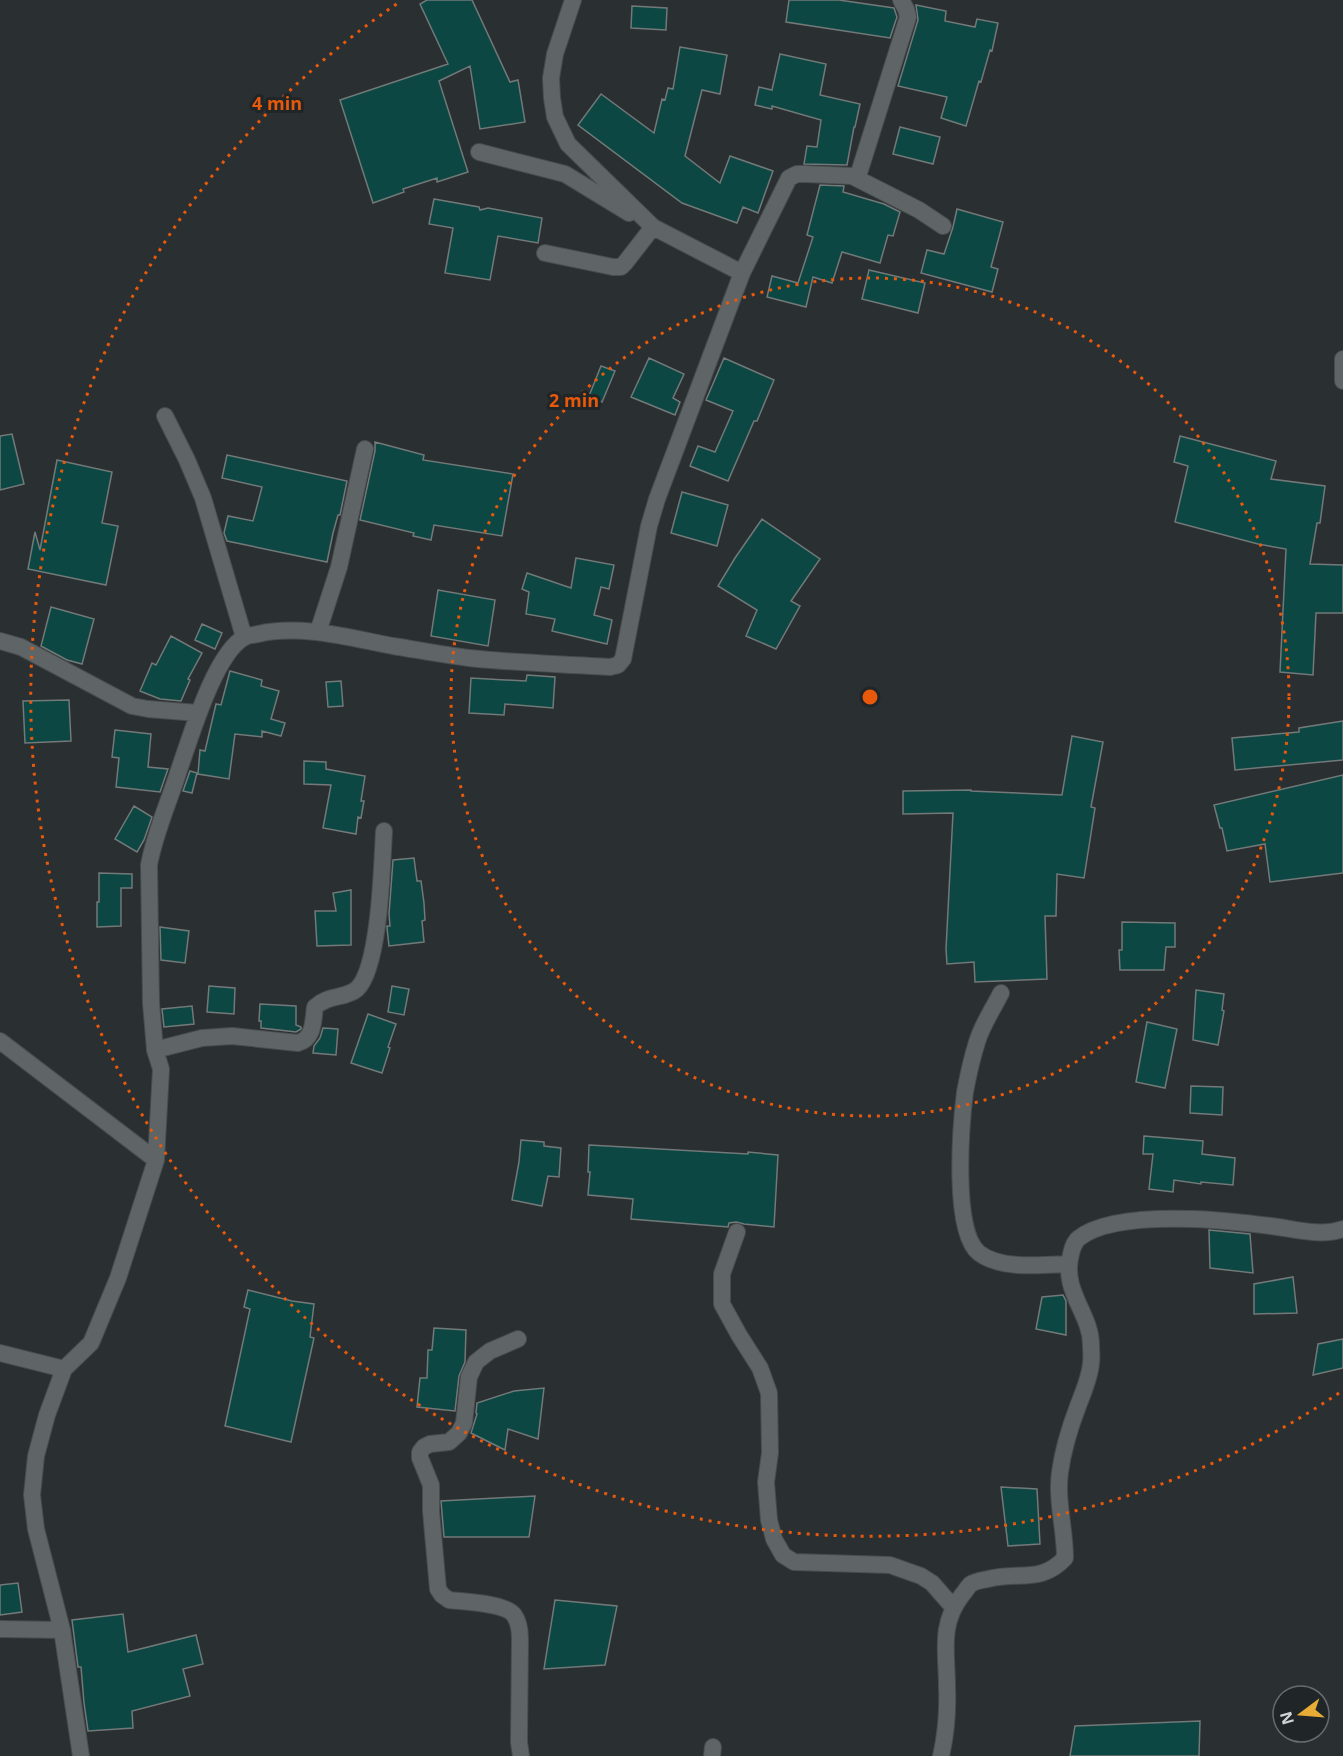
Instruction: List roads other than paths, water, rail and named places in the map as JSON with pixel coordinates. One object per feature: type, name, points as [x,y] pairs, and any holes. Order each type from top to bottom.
[{"type":"street","points":[[573,0],[555,54],[551,78],[555,117],[568,144],[648,223]]},
{"type":"street","points":[[852,176],[859,173],[908,16],[901,0]]},
{"type":"street","points":[[479,152],[565,174],[587,189],[742,273]]},
{"type":"street","points":[[81,1756],[62,1630],[36,1529],[32,1495],[38,1446],[64,1369],[91,1343],[118,1278],[156,1160],[161,1069],[155,1050],[151,1003],[148,865],[153,843],[198,713],[223,660],[244,637],[264,632],[282,631],[318,632],[356,637],[393,646],[467,658],[610,667],[618,665],[623,659],[648,526],[742,273],[789,178],[797,174],[852,176],[919,210],[942,226]]},
{"type":"street","points":[[545,253],[621,267],[648,223]]},
{"type":"street","points":[[1343,359],[1343,381]]},
{"type":"street","points":[[165,416],[203,498],[244,637]]},
{"type":"street","points":[[318,632],[339,567],[365,449]]},
{"type":"street","points":[[0,641],[21,647],[132,706],[198,713]]},
{"type":"street","points":[[155,1050],[202,1038],[232,1036],[304,1042],[309,1036],[315,1007],[328,998],[356,990],[362,983],[368,968],[380,903],[384,831]]},
{"type":"street","points":[[1001,993],[977,1041],[965,1092],[961,1199],[969,1239],[976,1251],[987,1259],[1003,1263],[1069,1264]]},
{"type":"street","points":[[0,1041],[156,1160]]},
{"type":"street","points":[[941,1756],[944,1744],[947,1689],[945,1635],[953,1607],[970,1584],[991,1578],[1047,1573],[1065,1558],[1065,1539],[1059,1498],[1060,1472],[1071,1425],[1091,1364],[1091,1340],[1074,1296],[1069,1264],[1078,1238],[1104,1226],[1130,1221],[1164,1219],[1272,1226],[1312,1232],[1336,1232],[1343,1229]]},
{"type":"street","points":[[737,1233],[722,1274],[722,1304],[760,1368],[769,1393],[770,1453],[766,1482],[769,1520],[778,1547],[783,1555],[794,1562],[890,1565],[904,1569],[932,1583],[953,1607]]},
{"type":"street","points":[[518,1340],[490,1351],[476,1362],[469,1377],[464,1423],[459,1433],[449,1442],[424,1447],[420,1452],[420,1458],[431,1485],[438,1589],[449,1600],[504,1608],[514,1614],[519,1625],[521,1756]]},
{"type":"street","points":[[0,1353],[64,1369]]},
{"type":"street","points":[[0,1629],[62,1630]]}]
